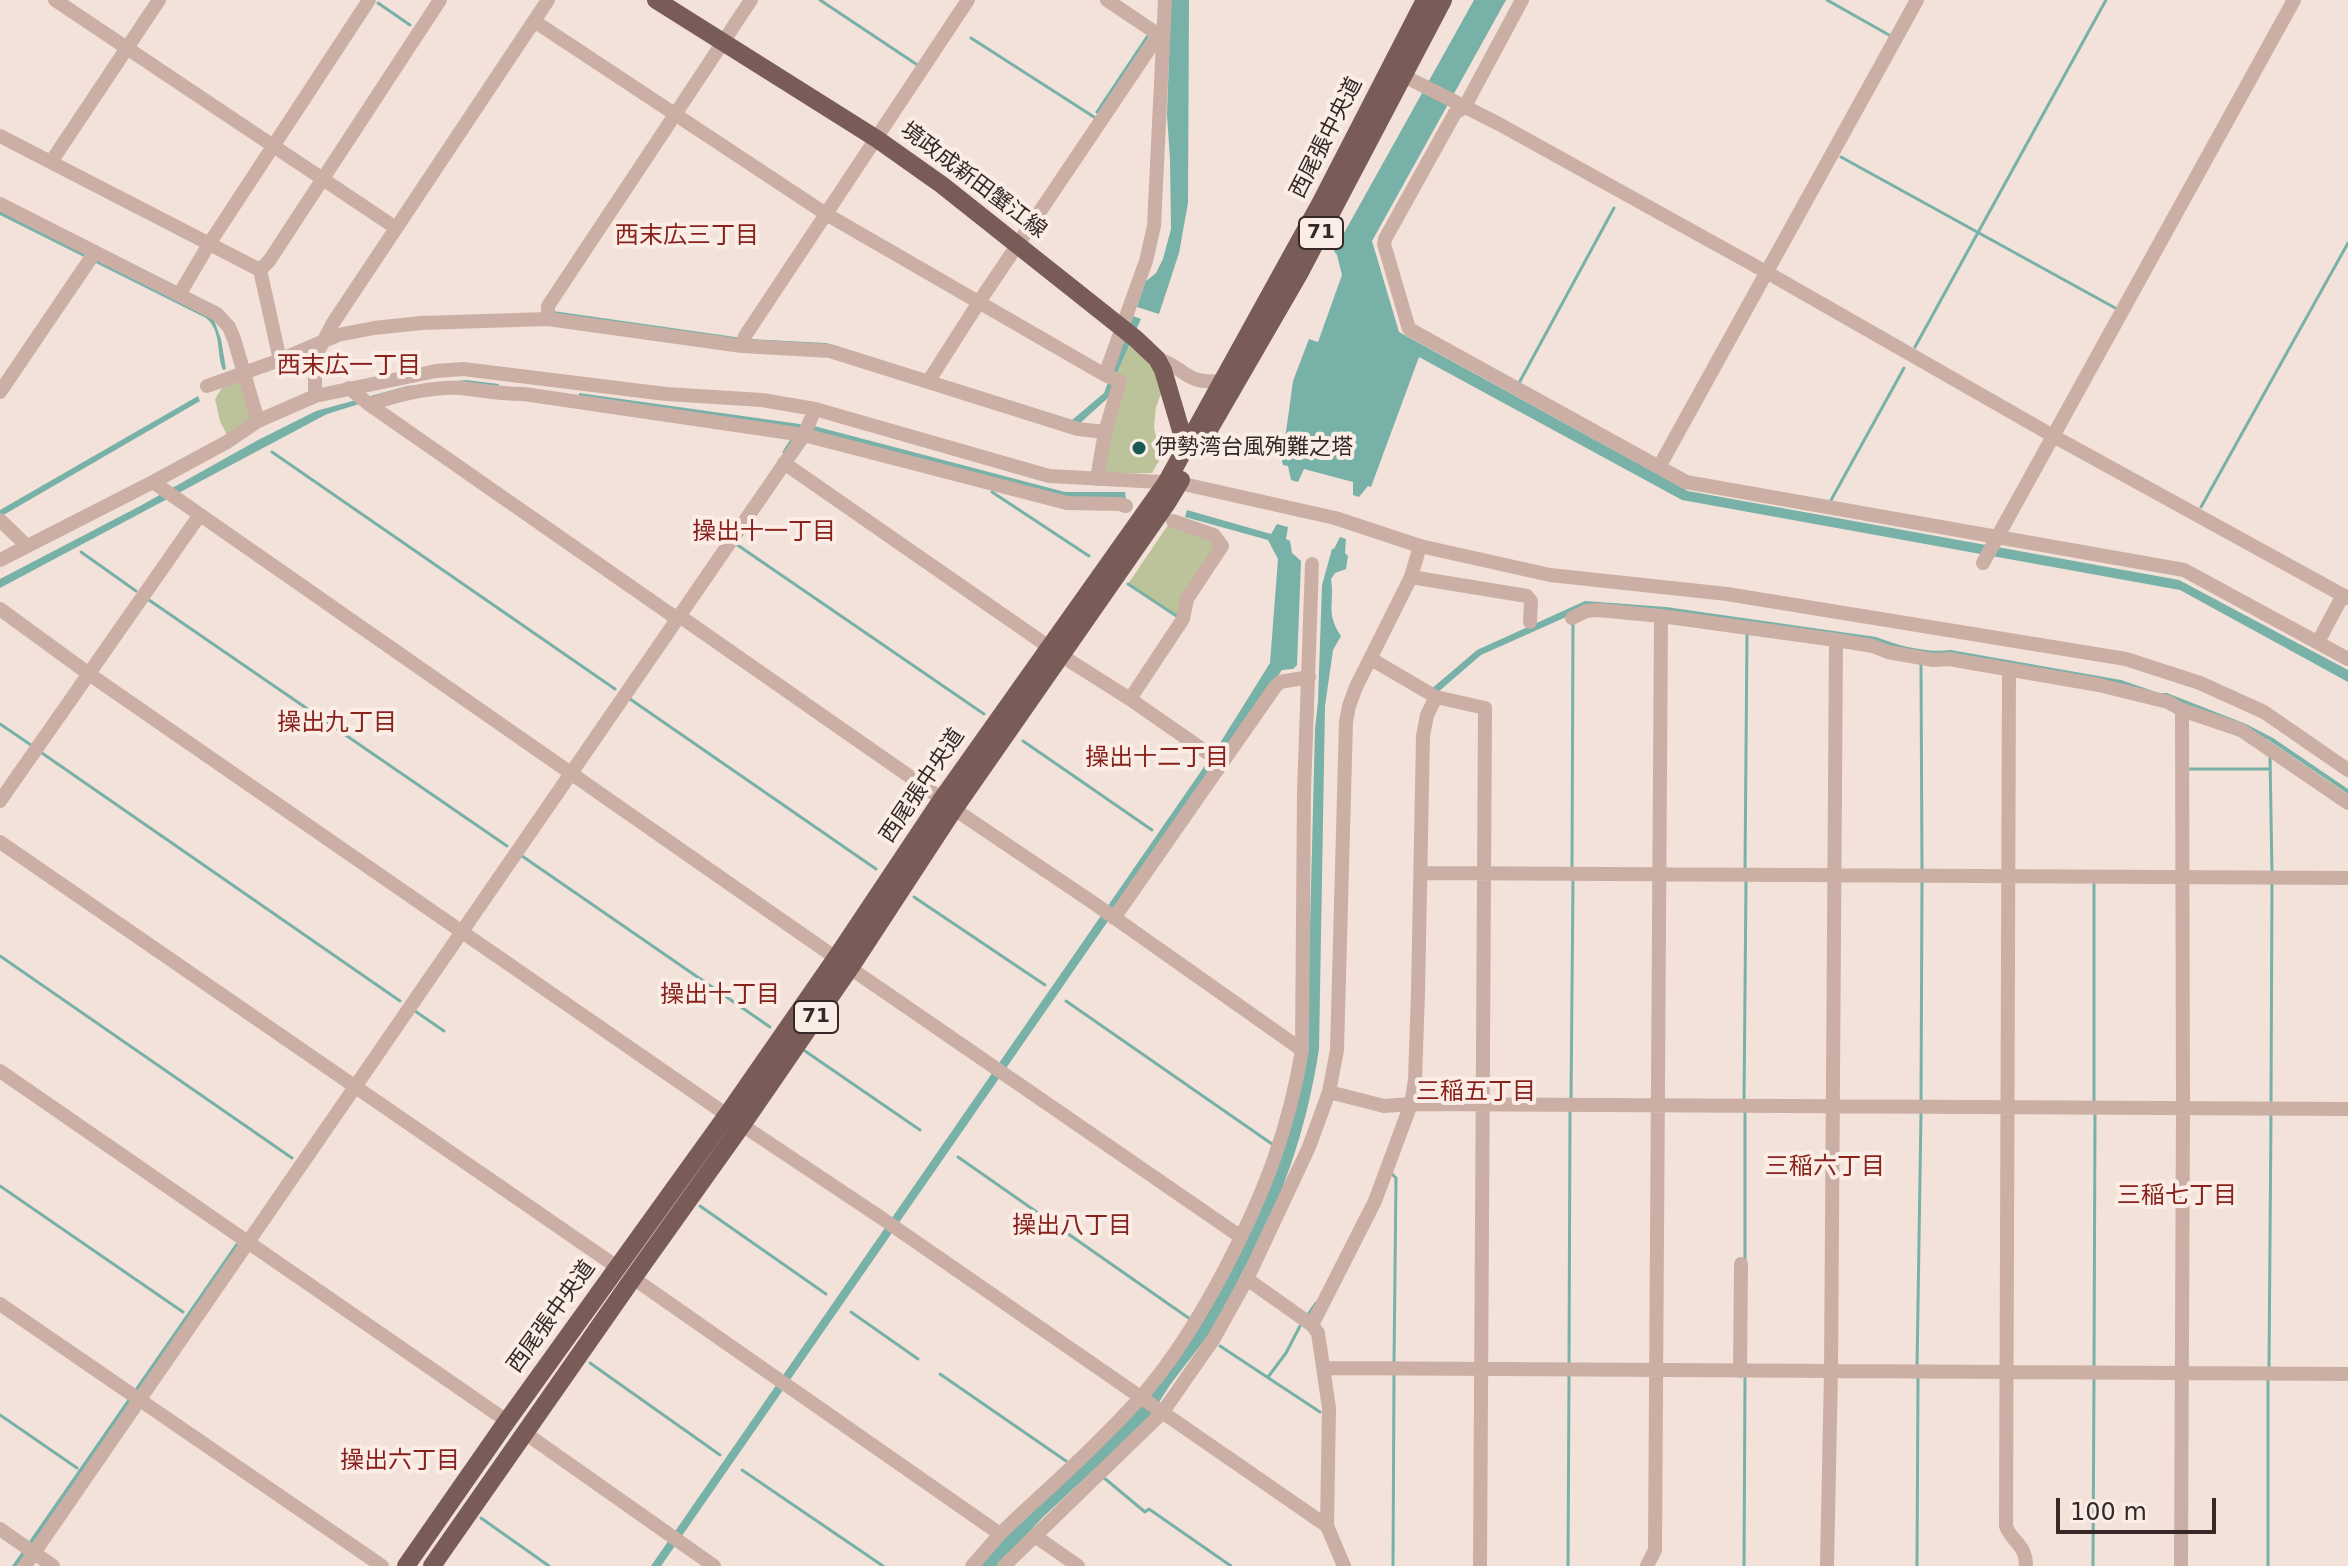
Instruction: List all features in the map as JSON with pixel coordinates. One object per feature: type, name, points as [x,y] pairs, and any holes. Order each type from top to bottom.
[{"type":"main road","name":"境政成新田蟹江線","points":[[656,0],[877,139],[942,185],[1136,339],[1157,359],[1163,370],[1188,454]]},
{"type":"main road","name":"西尾張中央道","points":[[1188,454],[1221,381],[1321,202],[1401,75],[1425,0]]},
{"type":"main road","name":"西尾張中央道","points":[[432,1566],[633,1278],[735,1120],[948,804],[1172,483],[1299,274],[1443,0]]},
{"type":"main road","name":"西尾張中央道","points":[[406,1566],[617,1267],[735,1120]]},
{"type":"street","points":[[55,0],[396,228]]},
{"type":"street","points":[[51,162],[159,0]]},
{"type":"street","points":[[179,295],[369,0]]},
{"type":"street","points":[[280,360],[265,265],[440,0]]},
{"type":"street","points":[[315,396],[315,357],[326,336],[548,0]]},
{"type":"street","points":[[548,312],[751,0]]},
{"type":"street","points":[[744,341],[968,0]]},
{"type":"street","points":[[1107,0],[1162,31]]},
{"type":"street","points":[[1105,375],[1146,261],[1154,226],[1165,0]]},
{"type":"street","points":[[1522,0],[1385,239],[1409,329],[1686,482],[2184,570],[2348,659]]},
{"type":"street","points":[[1659,467],[1917,0]]},
{"type":"street","points":[[1983,563],[2294,0]]},
{"type":"street","points":[[534,21],[826,214],[1120,381],[1105,432],[1097,479]]},
{"type":"street","points":[[930,378],[1162,31]]},
{"type":"street","points":[[1401,75],[1499,124],[2055,437],[2346,595],[2318,642]]},
{"type":"street","points":[[0,136],[209,244],[265,265]]},
{"type":"street","points":[[0,204],[91,257],[209,309],[224,321],[234,339],[258,421]]},
{"type":"street","points":[[0,392],[91,257]]},
{"type":"street","points":[[207,386],[280,360],[326,336],[374,328],[548,312],[830,351],[930,378],[1078,429],[1105,432]]},
{"type":"street","points":[[1157,359],[1195,380],[1206,383],[1221,381]]},
{"type":"street","points":[[359,396],[436,371],[475,382],[762,400],[810,422],[1067,503],[1126,506]]},
{"type":"street","points":[[0,560],[26,545],[163,490],[258,421],[315,396],[359,396],[380,401],[437,389],[461,388],[475,382]]},
{"type":"street","points":[[475,382],[496,395],[524,394],[810,422],[1049,476],[1172,483],[1335,518],[1420,546],[1550,575],[1727,594],[2126,659],[2200,683],[2250,705],[2348,770]]},
{"type":"street","points":[[359,396],[1302,1050]]},
{"type":"street","points":[[25,1566],[28,1549],[141,1401],[810,422]]},
{"type":"street","points":[[784,463],[1055,652],[1221,762]]},
{"type":"street","points":[[163,490],[1241,1237]]},
{"type":"street","points":[[0,801],[199,516]]},
{"type":"street","points":[[0,520],[26,545]]},
{"type":"street","points":[[1130,699],[1183,619],[1187,599],[1222,546],[1214,535],[1173,521]]},
{"type":"street","points":[[1004,1566],[1160,1411],[1213,1340],[1247,1279],[1309,1147],[1329,1092],[1337,1050],[1346,722],[1349,706],[1411,577],[1420,546]]},
{"type":"street","points":[[972,1566],[1000,1534],[1141,1399],[1201,1314],[1267,1182],[1279,1148],[1297,1082],[1302,1050],[1304,792],[1312,564]]},
{"type":"street","points":[[1411,577],[1527,596],[1531,601],[1530,622]]},
{"type":"street","points":[[0,609],[89,674],[1327,1526]]},
{"type":"street","points":[[1572,618],[1586,611],[1598,610],[1661,616],[1836,640],[1933,660],[1949,659],[2099,685],[2168,702],[2182,710],[2241,730],[2348,803]]},
{"type":"street","points":[[1647,1566],[1655,1550],[1661,616]]},
{"type":"street","points":[[1827,1566],[1836,640]]},
{"type":"street","points":[[1371,659],[1436,697],[1485,708],[1480,1566]]},
{"type":"street","points":[[2009,671],[2006,1526],[2019,1542],[2026,1557],[2026,1566]]},
{"type":"street","points":[[1114,918],[1275,687],[1280,682],[1309,677]]},
{"type":"street","points":[[1312,1325],[1375,1201],[1411,1104],[1415,1080],[1422,873],[1423,736],[1427,715],[1436,697]]},
{"type":"street","points":[[2181,1566],[2182,710]]},
{"type":"street","points":[[0,842],[617,1267]]},
{"type":"street","points":[[1422,873],[2348,878]]},
{"type":"street","points":[[0,1071],[507,1421]]},
{"type":"street","points":[[1329,1092],[1384,1106],[2348,1109]]},
{"type":"street","points":[[1740,1371],[1741,1264]]},
{"type":"street","points":[[633,1278],[1000,1534]]},
{"type":"street","points":[[1247,1279],[1312,1325],[1318,1333],[1325,1368],[1330,1447],[1327,1526],[1344,1566]]},
{"type":"street","points":[[0,1304],[382,1566]]},
{"type":"street","points":[[1325,1368],[2348,1374]]},
{"type":"street","points":[[525,1433],[714,1566]]},
{"type":"street","points":[[0,1529],[53,1566]]},
{"type":"street","points":[[1035,1536],[1078,1566]]},
{"type":"green space","points":[[1130,344],[1155,369],[1162,391],[1156,407],[1154,428],[1161,457],[1152,473],[1105,474],[1117,373]]},
{"type":"green space","points":[[240,379],[251,418],[227,435],[215,399],[222,388]]},
{"type":"green space","points":[[1168,525],[1210,538],[1215,545],[1178,617],[1128,584]]},
{"type":"water","points":[[1171,0],[1189,0],[1188,203],[1179,253],[1159,314],[1137,307],[1145,282],[1156,273],[1163,259],[1171,229],[1167,115]]},
{"type":"water","points":[[1474,0],[1506,0],[1372,241],[1399,332],[1688,491],[2179,580],[2348,670],[2348,682],[2180,590],[1682,500],[1419,357],[1371,487],[1368,486],[1359,497],[1353,495],[1353,482],[1304,469],[1298,482],[1291,480],[1288,466],[1283,465],[1282,461],[1293,381],[1309,339],[1318,342],[1342,275],[1334,251]]},
{"type":"water","points":[[0,209],[214,320],[226,369],[223,370],[214,329],[206,318],[0,215]]},
{"type":"water","points":[[553,311],[749,339],[826,343],[1072,420],[1104,393],[1133,316],[1141,319],[1109,397],[1078,425],[832,348],[739,341],[536,314]]},
{"type":"water","points":[[466,380],[499,384],[498,390],[372,400],[327,414],[0,588],[0,579],[316,411],[407,386]]},
{"type":"water","points":[[579,393],[814,426],[1065,492],[1125,492],[1126,499],[1064,498],[813,432],[579,399]]},
{"type":"water","points":[[198,396],[200,401],[0,517],[0,510]]},
{"type":"water","points":[[1187,510],[1271,534],[1277,524],[1288,527],[1286,539],[1290,541],[1292,553],[1301,561],[1297,665],[1293,669],[1282,670],[661,1566],[651,1566],[1215,751],[1270,663],[1278,559],[1268,540],[1185,517]]},
{"type":"water","points":[[1340,537],[1346,539],[1345,553],[1348,556],[1346,569],[1335,573],[1331,579],[1333,620],[1341,636],[1333,650],[1325,706],[1319,1049],[1305,1118],[1283,1186],[1286,1187],[1218,1320],[1166,1391],[1152,1416],[1043,1517],[998,1566],[979,1566],[1017,1524],[1149,1399],[1149,1394],[1271,1186],[1307,1046],[1322,585],[1332,549]]},
{"type":"water","points":[[1585,601],[1666,607],[1876,637],[1913,648],[1951,650],[2121,680],[2167,693],[2246,724],[2273,738],[2348,789],[2348,794],[2267,739],[2122,688],[1584,609],[1481,655],[1437,693],[1430,690],[1477,650]]},
{"type":"water","points":[[236,1243],[239,1245],[17,1566],[12,1566]]},
{"type":"waterway","points":[[820,0],[919,66]]},
{"type":"waterway","points":[[1827,0],[1889,35]]},
{"type":"waterway","points":[[1915,347],[2106,0]]},
{"type":"waterway","points":[[378,3],[410,25]]},
{"type":"waterway","points":[[1097,112],[1147,37]]},
{"type":"waterway","points":[[971,38],[1094,117]]},
{"type":"waterway","points":[[1841,157],[2117,309]]},
{"type":"waterway","points":[[1519,383],[1614,208]]},
{"type":"waterway","points":[[2201,507],[2348,243]]},
{"type":"waterway","points":[[1830,502],[1904,368]]},
{"type":"waterway","points":[[784,452],[793,438]]},
{"type":"waterway","points":[[272,452],[615,689]]},
{"type":"waterway","points":[[992,492],[1089,556]]},
{"type":"waterway","points":[[736,544],[984,714]]},
{"type":"waterway","points":[[81,552],[136,591]]},
{"type":"waterway","points":[[1128,584],[1178,617]]},
{"type":"waterway","points":[[149,600],[507,846]]},
{"type":"waterway","points":[[1572,867],[1573,623]]},
{"type":"waterway","points":[[1745,869],[1747,633]]},
{"type":"waterway","points":[[1921,664],[1922,872]]},
{"type":"waterway","points":[[630,699],[876,869]]},
{"type":"waterway","points":[[0,724],[31,745]]},
{"type":"waterway","points":[[1023,741],[1152,830]]},
{"type":"waterway","points":[[39,751],[400,1001]]},
{"type":"waterway","points":[[2270,757],[2272,873]]},
{"type":"waterway","points":[[2187,769],[2270,769]]},
{"type":"waterway","points":[[522,856],[770,1027]]},
{"type":"waterway","points":[[1571,1099],[1573,880]]},
{"type":"waterway","points":[[1921,1100],[1922,880]]},
{"type":"waterway","points":[[1744,1101],[1746,881]]},
{"type":"waterway","points":[[2271,1102],[2272,882]]},
{"type":"waterway","points":[[2094,884],[2094,1103]]},
{"type":"waterway","points":[[914,897],[1045,985]]},
{"type":"waterway","points":[[0,956],[292,1158]]},
{"type":"waterway","points":[[1066,1001],[1272,1144]]},
{"type":"waterway","points":[[415,1011],[444,1031]]},
{"type":"waterway","points":[[805,1051],[920,1130]]},
{"type":"waterway","points":[[2094,1367],[2095,1111]]},
{"type":"waterway","points":[[1569,1364],[1570,1112]]},
{"type":"waterway","points":[[1745,1112],[1745,1259]]},
{"type":"waterway","points":[[1917,1368],[1921,1113]]},
{"type":"waterway","points":[[2269,1368],[2271,1114]]},
{"type":"waterway","points":[[958,1157],[1190,1319]]},
{"type":"waterway","points":[[1392,1174],[1396,1178],[1394,1363]]},
{"type":"waterway","points":[[0,1186],[183,1312]]},
{"type":"waterway","points":[[700,1206],[826,1294]]},
{"type":"waterway","points":[[1307,1316],[1316,1303]]},
{"type":"waterway","points":[[851,1312],[918,1359]]},
{"type":"waterway","points":[[1268,1377],[1286,1353],[1300,1326]]},
{"type":"waterway","points":[[1220,1346],[1320,1412]]},
{"type":"waterway","points":[[590,1363],[720,1455]]},
{"type":"waterway","points":[[940,1374],[1066,1461]]},
{"type":"waterway","points":[[1393,1566],[1394,1374]]},
{"type":"waterway","points":[[1568,1566],[1569,1376]]},
{"type":"waterway","points":[[2093,1566],[2094,1376]]},
{"type":"waterway","points":[[1744,1566],[1745,1377]]},
{"type":"waterway","points":[[1917,1566],[1918,1378]]},
{"type":"waterway","points":[[2268,1378],[2268,1566]]},
{"type":"waterway","points":[[0,1415],[77,1468]]},
{"type":"waterway","points":[[742,1470],[883,1566]]},
{"type":"waterway","points":[[1103,1477],[1145,1512],[1149,1509],[1231,1566]]},
{"type":"waterway","points":[[481,1518],[549,1566]]},
{"type":"place","name":"伊勢湾台風殉難之塔","points":[[1139,448]]},
{"type":"district","name":"西末広三丁目","points":[[687,237]]},
{"type":"district","name":"西末広一丁目","points":[[349,367]]},
{"type":"district","name":"操出十一丁目","points":[[764,533]]},
{"type":"district","name":"操出九丁目","points":[[337,724]]},
{"type":"district","name":"操出十二丁目","points":[[1157,759]]},
{"type":"district","name":"操出十丁目","points":[[720,996]]},
{"type":"district","name":"三稲五丁目","points":[[1476,1093]]},
{"type":"district","name":"三稲六丁目","points":[[1825,1168]]},
{"type":"district","name":"三稲七丁目","points":[[2177,1197]]},
{"type":"district","name":"操出八丁目","points":[[1072,1227]]},
{"type":"district","name":"操出六丁目","points":[[400,1462]]}]
